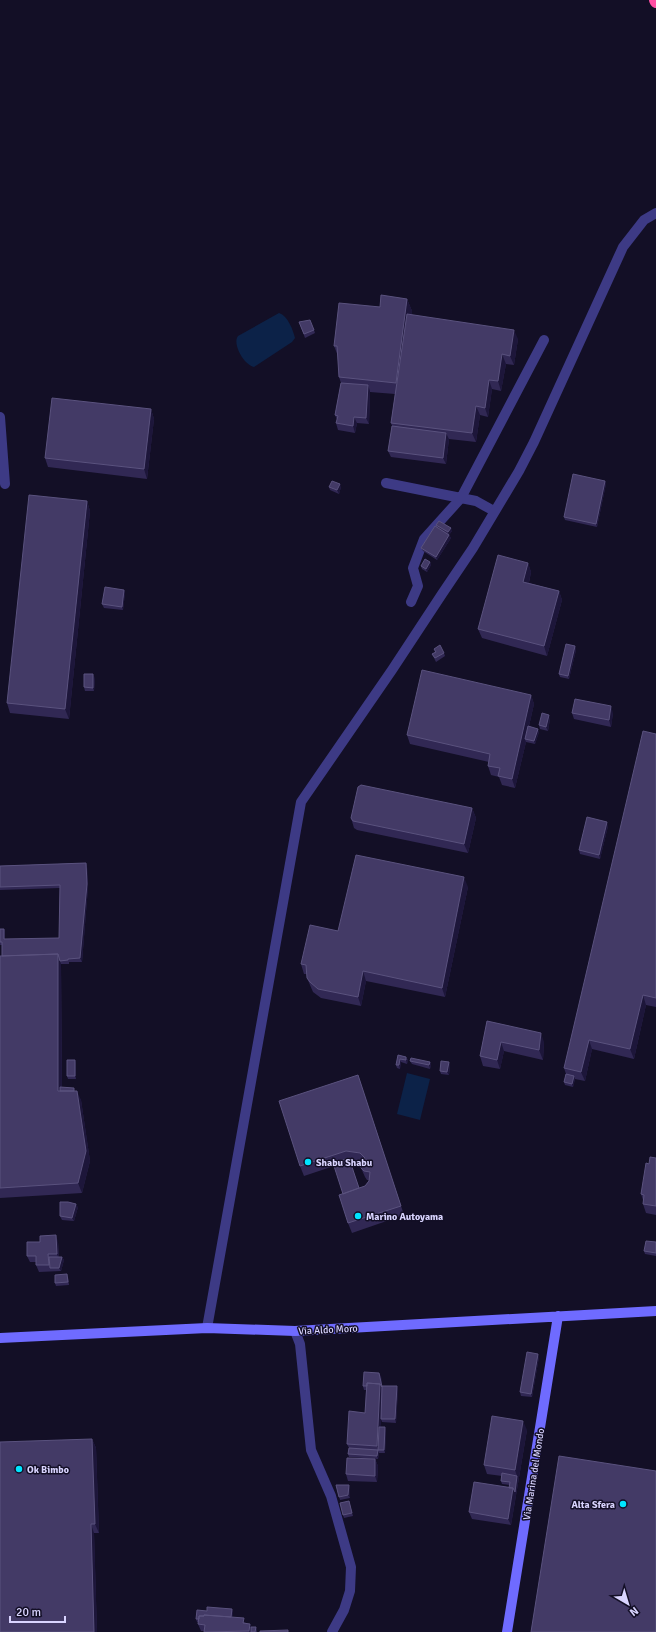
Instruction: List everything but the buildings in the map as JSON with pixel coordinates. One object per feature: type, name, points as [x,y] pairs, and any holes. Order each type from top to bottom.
[{"type":"main road","name":"Via Aldo Moro","points":[[0,1338],[207,1328],[296,1331],[656,1311]]},
{"type":"main road","name":"Via Marina del Mondo","points":[[507,1632],[558,1316]]},
{"type":"street","points":[[207,1328],[301,802],[392,670],[473,548],[534,442],[623,247],[644,220],[656,213]]},
{"type":"street","points":[[411,602],[418,586],[413,568],[424,539],[461,498],[544,340]]},
{"type":"street","points":[[0,417],[5,484]]},
{"type":"street","points":[[386,483],[476,501],[494,511]]},
{"type":"street","points":[[296,1331],[300,1344],[311,1450],[331,1496],[351,1567],[350,1591],[344,1610],[332,1632]]},
{"type":"water","points":[[279,313],[287,320],[295,338],[292,342],[254,367],[250,365],[240,354],[237,344],[238,336]]},
{"type":"water","points":[[407,1073],[430,1079],[420,1120],[397,1114]]},
{"type":"place","name":"Shabu Shabu","points":[[308,1162]]},
{"type":"place","name":"Marino Autoyama","points":[[358,1216]]},
{"type":"place","name":"Ok Bimbo","points":[[19,1469]]},
{"type":"place","name":"Alta Sfera","points":[[623,1504]]}]
